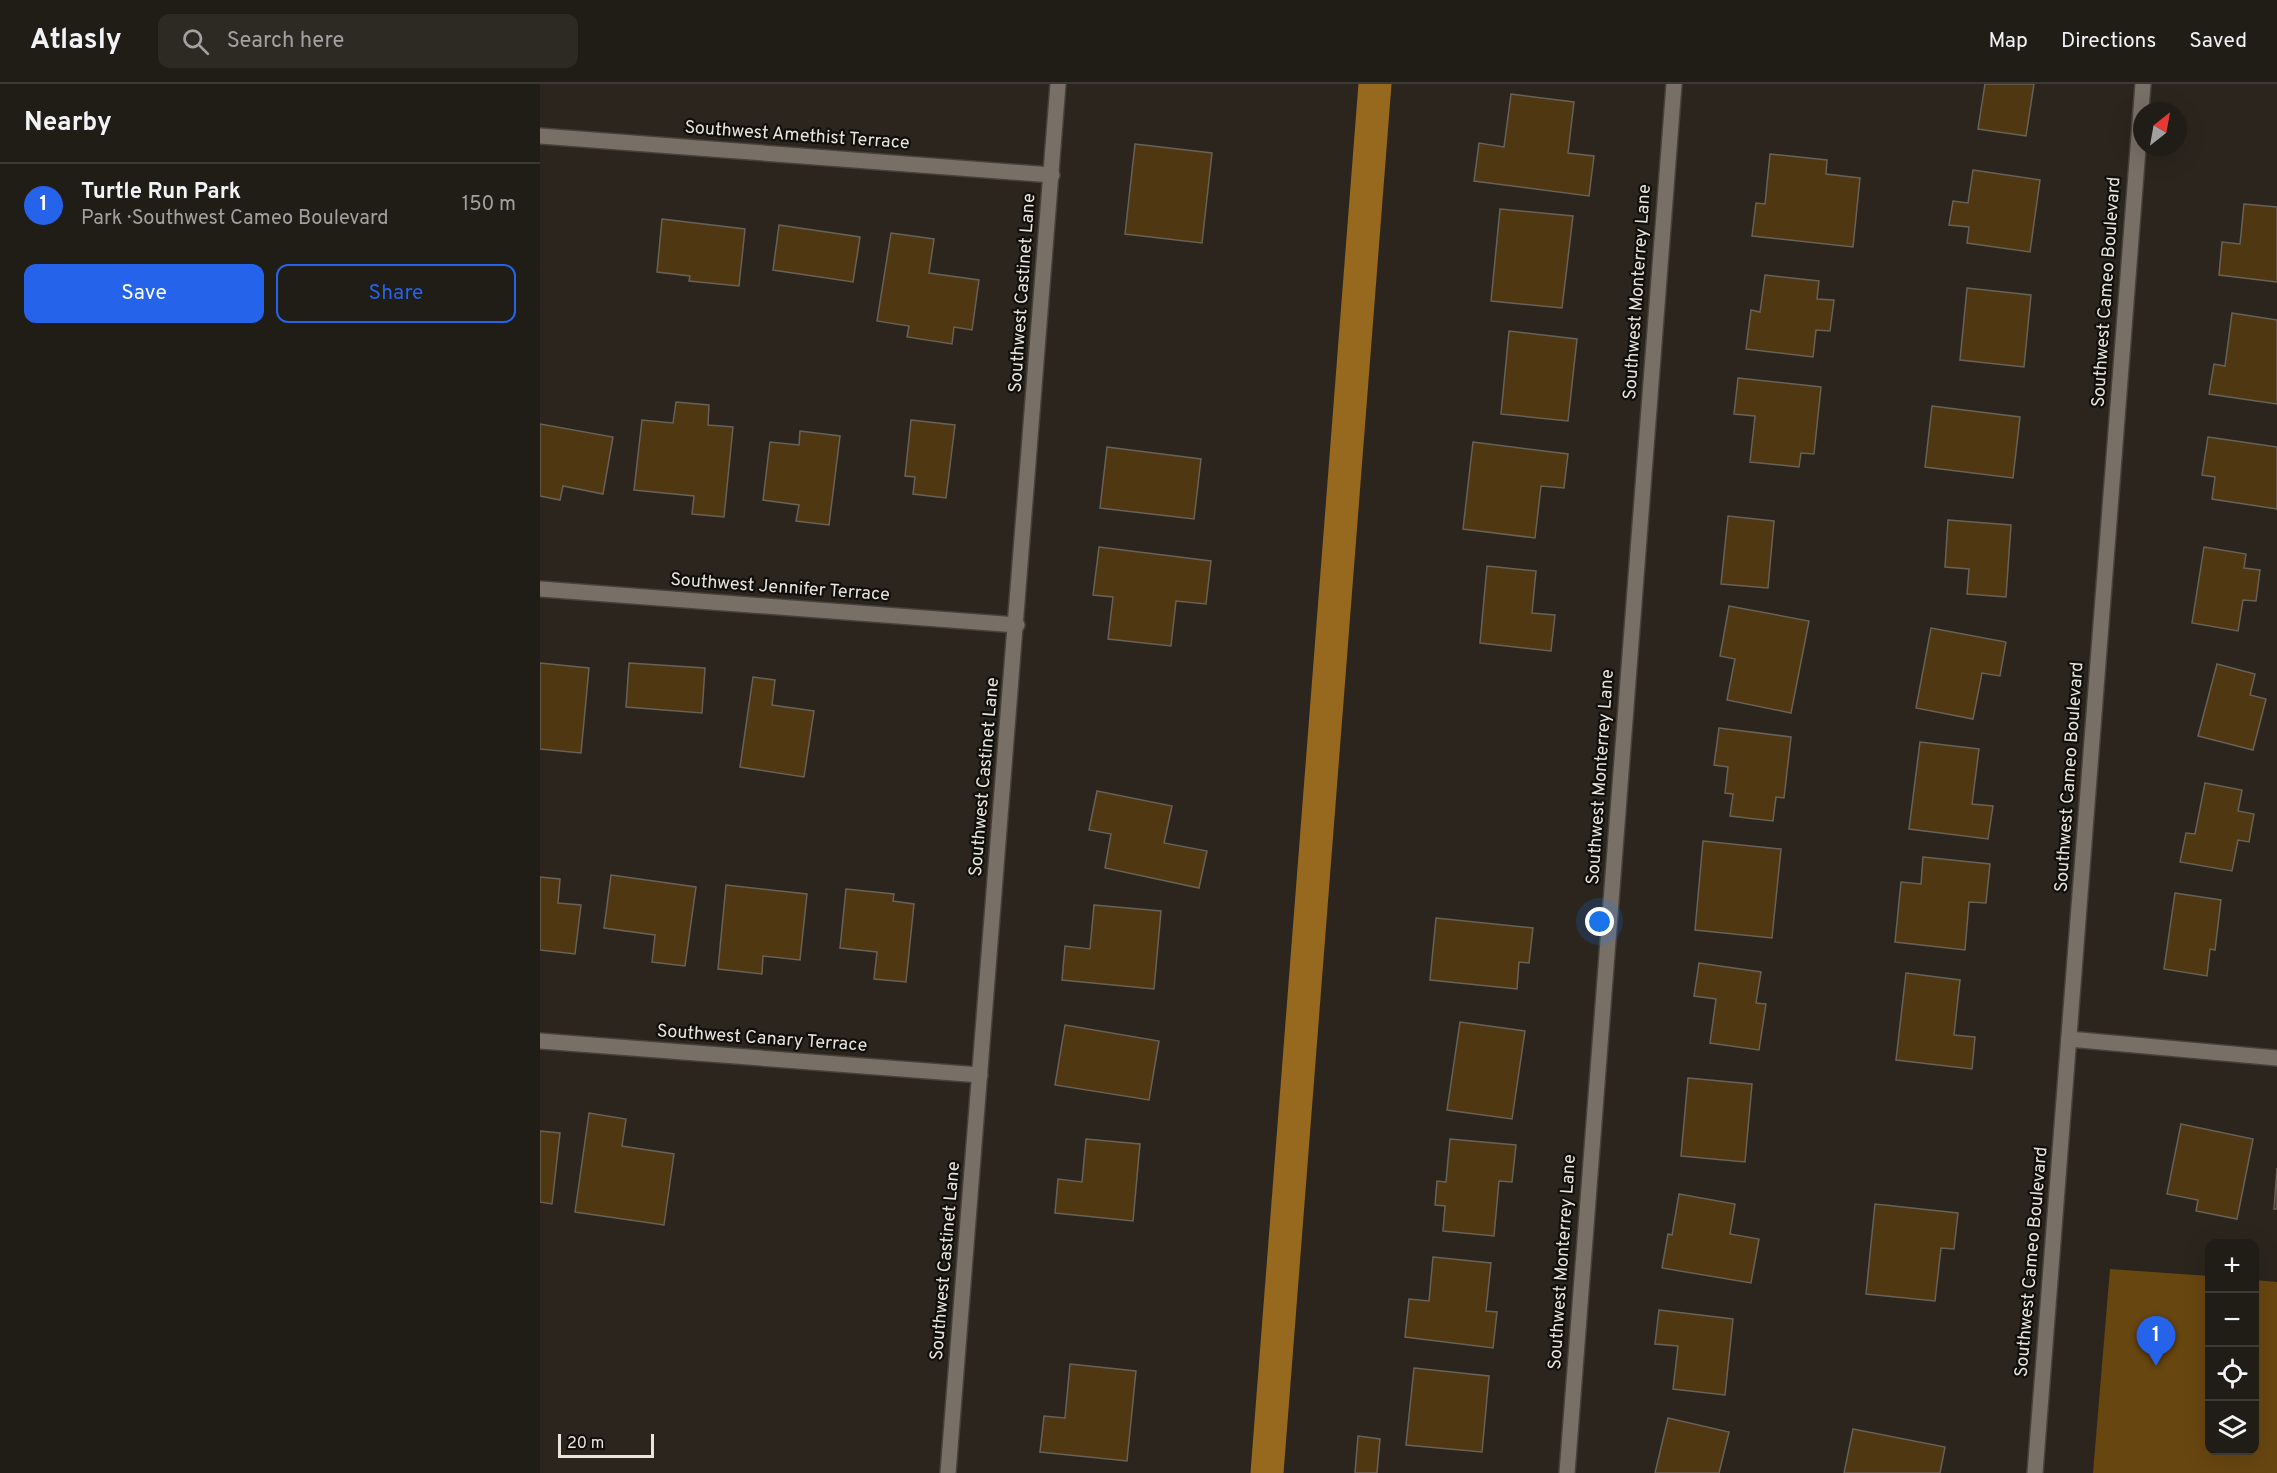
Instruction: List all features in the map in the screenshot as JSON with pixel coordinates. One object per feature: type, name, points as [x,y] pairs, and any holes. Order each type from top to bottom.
[{"type":"street","name":"Southwest Castinet Lane","points":[[948,1473],[1017,625],[1058,84]]},
{"type":"street","name":"Southwest Monterrey Lane","points":[[1567,1473],[1674,84]]},
{"type":"street","name":"Southwest Cameo Boulevard","points":[[2035,1473],[2143,84]]},
{"type":"street","name":"Southwest Amethist Terrace","points":[[540,136],[1052,175]]},
{"type":"street","name":"Southwest Jennifer Terrace","points":[[540,589],[1017,625]]},
{"type":"street","points":[[2069,1039],[2277,1058]]},
{"type":"street","name":"Southwest Canary Terrace","points":[[540,1041],[980,1075]]},
{"type":"shaded area","points":[[2110,1269],[2205,1276],[2205,1455],[2259,1455],[2259,1280],[2277,1282],[2277,1473],[2093,1473]]},
{"type":"building","points":[[1985,84],[2034,84],[2026,136],[1978,129]]},
{"type":"building","points":[[1511,94],[1574,102],[1568,153],[1594,156],[1589,196],[1474,181],[1479,143],[1504,147]]},
{"type":"building","points":[[1135,144],[1212,153],[1202,243],[1125,234]]},
{"type":"building","points":[[1770,154],[1827,160],[1826,174],[1860,178],[1853,247],[1752,236],[1756,203],[1765,204]]},
{"type":"building","points":[[1973,170],[2040,180],[2030,252],[1967,243],[1969,227],[1949,225],[1953,201],[1968,203]]},
{"type":"building","points":[[2244,204],[2277,207],[2277,282],[2219,275],[2222,242],[2240,244]]},
{"type":"building","points":[[1500,209],[1573,216],[1562,308],[1491,301]]},
{"type":"building","points":[[662,219],[745,229],[739,286],[689,281],[690,276],[657,272]]},
{"type":"building","points":[[779,225],[860,237],[853,282],[773,270]]},
{"type":"building","points":[[891,233],[934,239],[929,273],[979,280],[972,330],[954,327],[952,344],[907,337],[909,326],[877,321]]},
{"type":"building","points":[[1765,275],[1819,281],[1817,299],[1834,300],[1830,331],[1816,330],[1813,357],[1746,349],[1751,310],[1760,312]]},
{"type":"building","points":[[1967,288],[2031,295],[2024,367],[1960,360]]},
{"type":"building","points":[[2232,313],[2277,320],[2277,404],[2209,394],[2214,364],[2225,366]]},
{"type":"building","points":[[1509,331],[1577,339],[1568,421],[1501,414]]},
{"type":"building","points":[[1738,378],[1821,387],[1814,454],[1801,453],[1799,467],[1750,462],[1755,416],[1734,414]]},
{"type":"building","points":[[676,402],[709,405],[708,425],[733,427],[724,517],[692,514],[694,496],[634,490],[642,420],[673,423]]},
{"type":"building","points":[[1932,406],[2020,417],[2013,478],[1925,467]]},
{"type":"building","points":[[911,420],[955,425],[946,498],[913,494],[915,477],[905,476]]},
{"type":"building","points":[[540,424],[613,437],[603,494],[563,486],[560,500],[540,496]]},
{"type":"building","points":[[800,431],[840,436],[829,525],[796,521],[799,505],[763,500],[770,442],[799,445]]},
{"type":"building","points":[[2208,437],[2277,447],[2277,509],[2212,499],[2215,477],[2202,475]]},
{"type":"building","points":[[1473,442],[1568,454],[1564,488],[1541,486],[1535,538],[1463,529]]},
{"type":"building","points":[[1107,447],[1201,459],[1194,519],[1100,508]]},
{"type":"building","points":[[1728,516],[1774,521],[1768,588],[1721,584]]},
{"type":"building","points":[[1948,520],[2011,525],[2006,597],[1967,594],[1969,569],[1945,567]]},
{"type":"building","points":[[1099,547],[1211,561],[1206,604],[1176,601],[1171,646],[1108,639],[1113,597],[1093,595]]},
{"type":"building","points":[[2204,547],[2246,554],[2244,568],[2260,570],[2256,601],[2243,600],[2238,631],[2192,623]]},
{"type":"building","points":[[1487,566],[1536,571],[1532,613],[1555,615],[1551,651],[1480,643]]},
{"type":"building","points":[[1729,606],[1809,621],[1791,713],[1727,700],[1735,659],[1720,656]]},
{"type":"building","points":[[1931,628],[2006,642],[2000,676],[1982,673],[1973,719],[1916,708]]},
{"type":"building","points":[[540,663],[589,668],[581,753],[540,749]]},
{"type":"building","points":[[629,663],[705,668],[702,713],[626,707]]},
{"type":"building","points":[[2217,664],[2255,674],[2250,695],[2266,699],[2253,750],[2198,736]]},
{"type":"building","points":[[753,677],[775,680],[772,705],[814,711],[804,777],[740,767]]},
{"type":"building","points":[[1719,728],[1791,737],[1784,798],[1776,797],[1773,821],[1730,816],[1733,794],[1725,793],[1728,767],[1714,765]]},
{"type":"building","points":[[1920,742],[1979,749],[1972,804],[1993,806],[1988,839],[1909,829]]},
{"type":"building","points":[[2205,783],[2242,790],[2238,811],[2254,814],[2249,842],[2238,840],[2232,871],[2180,862],[2186,833],[2195,834]]},
{"type":"building","points":[[1097,791],[1172,806],[1164,843],[1207,851],[1199,888],[1105,868],[1111,834],[1089,830]]},
{"type":"building","points":[[1703,841],[1781,849],[1772,938],[1695,930]]},
{"type":"building","points":[[1923,857],[1990,864],[1986,903],[1969,902],[1965,950],[1895,942],[1901,882],[1921,884]]},
{"type":"building","points":[[611,875],[696,887],[685,966],[652,962],[655,935],[604,928]]},
{"type":"building","points":[[540,877],[560,879],[558,903],[581,905],[575,954],[540,950]]},
{"type":"building","points":[[726,885],[807,894],[800,960],[763,956],[762,974],[718,969]]},
{"type":"building","points":[[846,889],[894,894],[893,901],[914,904],[906,982],[874,979],[877,952],[840,948]]},
{"type":"building","points":[[2175,893],[2221,900],[2215,950],[2210,949],[2207,976],[2164,969]]},
{"type":"building","points":[[1094,905],[1161,911],[1154,989],[1062,980],[1065,946],[1090,949]]},
{"type":"building","points":[[1436,918],[1533,928],[1529,963],[1519,962],[1517,989],[1430,980]]},
{"type":"building","points":[[1699,963],[1761,972],[1756,1003],[1766,1004],[1759,1050],[1710,1043],[1716,999],[1694,996]]},
{"type":"building","points":[[1906,973],[1960,980],[1954,1035],[1975,1037],[1972,1069],[1896,1060]]},
{"type":"building","points":[[1460,1022],[1525,1031],[1512,1119],[1447,1110]]},
{"type":"building","points":[[1065,1025],[1159,1041],[1149,1100],[1055,1085]]},
{"type":"building","points":[[1688,1078],[1752,1084],[1745,1162],[1681,1156]]},
{"type":"building","points":[[589,1113],[626,1119],[622,1146],[674,1154],[664,1225],[575,1212]]},
{"type":"building","points":[[2181,1124],[2253,1139],[2237,1219],[2196,1211],[2198,1200],[2167,1194]]},
{"type":"building","points":[[540,1131],[560,1133],[552,1204],[540,1202]]},
{"type":"building","points":[[1086,1139],[1140,1144],[1133,1221],[1055,1213],[1058,1179],[1082,1182]]},
{"type":"building","points":[[1450,1139],[1516,1145],[1512,1182],[1499,1181],[1494,1236],[1443,1231],[1445,1206],[1435,1205],[1437,1181],[1446,1182]]},
{"type":"building","points":[[2277,1168],[2277,1209],[2274,1209]]},
{"type":"building","points":[[1679,1194],[1735,1204],[1730,1234],[1759,1239],[1751,1283],[1662,1268],[1668,1234],[1672,1235]]},
{"type":"building","points":[[1875,1204],[1958,1213],[1954,1249],[1941,1248],[1935,1301],[1866,1294]]},
{"type":"building","points":[[1433,1257],[1491,1263],[1486,1311],[1497,1312],[1493,1348],[1405,1337],[1409,1299],[1429,1301]]},
{"type":"building","points":[[1659,1310],[1733,1319],[1725,1395],[1673,1389],[1678,1346],[1655,1344]]},
{"type":"building","points":[[1070,1364],[1136,1371],[1127,1461],[1040,1452],[1044,1416],[1065,1418]]},
{"type":"building","points":[[1414,1368],[1489,1376],[1482,1452],[1406,1445]]},
{"type":"building","points":[[1668,1418],[1729,1432],[1719,1473],[1655,1473]]},
{"type":"building","points":[[1853,1429],[1945,1447],[1940,1473],[1844,1473]]},
{"type":"building","points":[[1358,1436],[1380,1439],[1377,1473],[1355,1473]]},
{"type":"waterway","points":[[1267,1473],[1375,84]]},
{"type":"place","name":"Turtle Run Park","points":[[2156,1366]]}]
